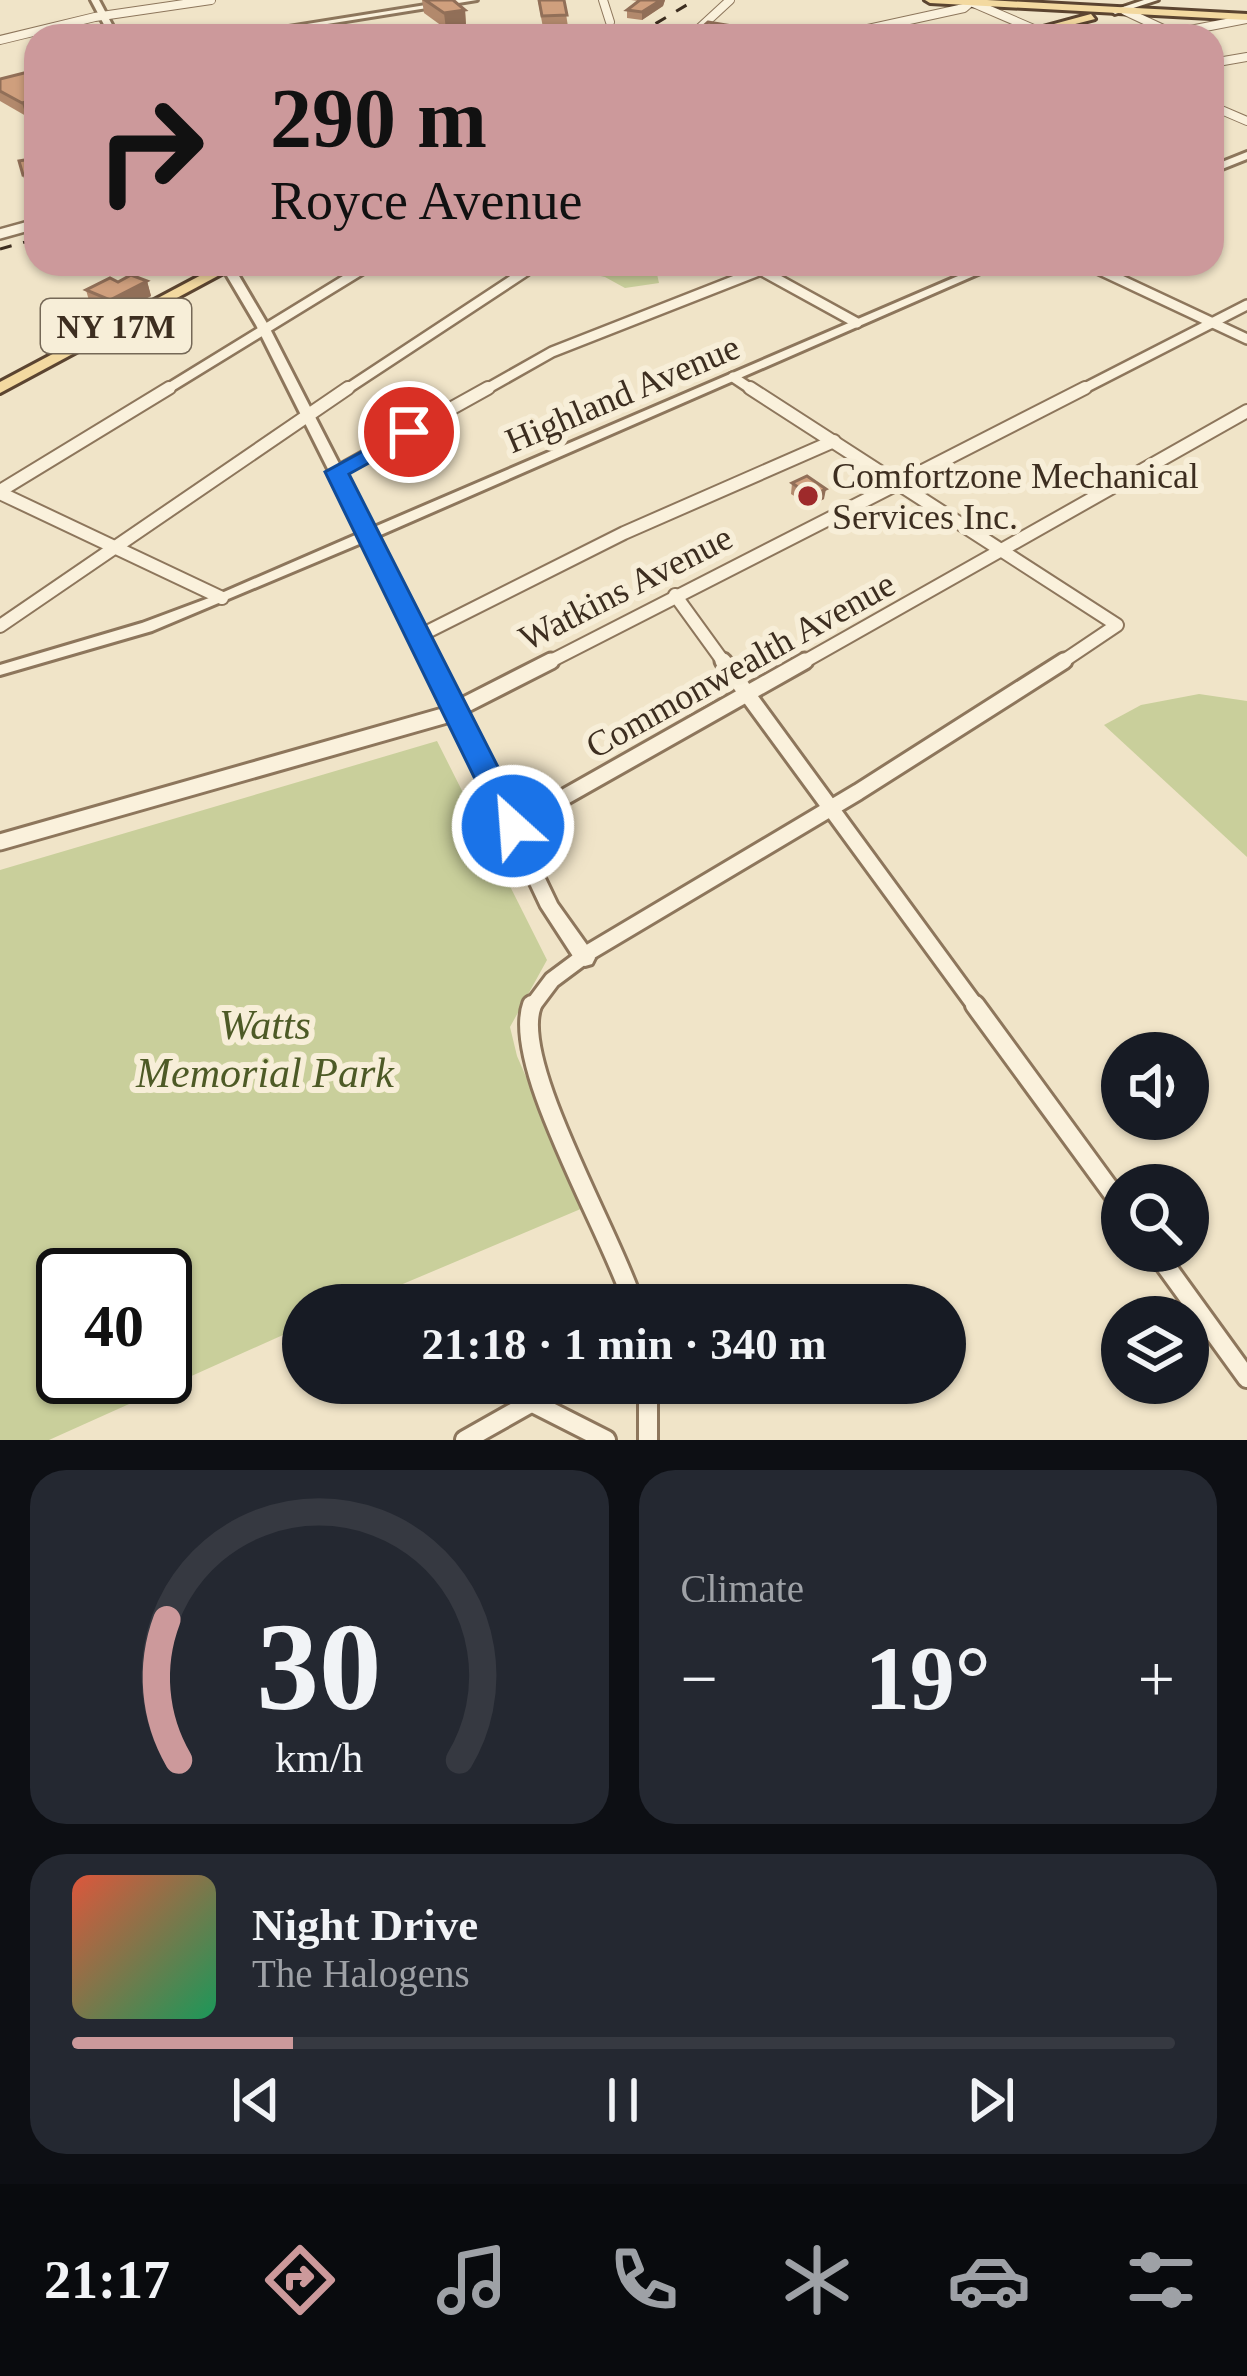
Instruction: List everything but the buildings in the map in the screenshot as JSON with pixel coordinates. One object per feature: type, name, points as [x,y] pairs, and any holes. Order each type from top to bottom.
[{"type":"main road","points":[[930,0],[1247,18]]},
{"type":"main road","points":[[1066,24],[1154,0]]},
{"type":"main road","name":"NY 17M","points":[[0,388],[209,276]]},
{"type":"street","points":[[95,0],[108,24]]},
{"type":"street","points":[[69,24],[211,0]]},
{"type":"street","points":[[315,24],[473,0]]},
{"type":"street","points":[[604,0],[610,22]]},
{"type":"street","points":[[704,24],[730,0]]},
{"type":"street","points":[[891,24],[964,8],[971,2],[1021,24]]},
{"type":"street","points":[[1120,11],[1151,24]]},
{"type":"street","points":[[1218,24],[1247,18]]},
{"type":"street","points":[[1228,22],[1247,32]]},
{"type":"street","points":[[0,24],[4,39]]},
{"type":"street","points":[[235,276],[455,707],[550,907],[585,958]]},
{"type":"street","points":[[0,492],[351,276]]},
{"type":"street","points":[[0,626],[488,292],[518,276]]},
{"type":"street","points":[[337,472],[553,352],[734,276]]},
{"type":"street","points":[[771,276],[857,323]]},
{"type":"street","name":"Highland Avenue","points":[[0,670],[147,627],[222,598],[967,276]]},
{"type":"street","points":[[1113,276],[1247,339]]},
{"type":"street","name":"Watkins Avenue","points":[[0,842],[443,716],[1247,304]]},
{"type":"street","points":[[628,1284],[534,1071],[524,1037],[540,991],[585,958],[1118,626],[733,377]]},
{"type":"street","name":"Commonwealth Avenue","points":[[513,826],[1247,411]]},
{"type":"street","points":[[419,636],[624,533],[834,440]]},
{"type":"street","points":[[0,492],[222,598]]},
{"type":"street","points":[[674,596],[1101,1177]]},
{"type":"street","points":[[1169,1272],[1247,1378]]},
{"type":"street","points":[[465,1440],[531,1404]]},
{"type":"street","points":[[535,1404],[606,1440]]},
{"type":"street","points":[[648,1404],[648,1440]]},
{"type":"green space","points":[[601,276],[657,276],[659,283],[625,288]]},
{"type":"green space","points":[[1199,694],[1247,701],[1247,857],[1104,725],[1141,705]]},
{"type":"green space","name":"Watts Memorial Park","points":[[437,741],[547,960],[510,1027],[517,1056],[583,1208],[403,1284],[282,1284],[282,1335],[192,1376],[192,1248],[36,1248],[36,1404],[129,1404],[49,1440],[0,1440],[0,870]]},
{"type":"railway","points":[[655,24],[695,0]]},
{"type":"railway","points":[[0,249],[24,242]]},
{"type":"place","name":"Comfortzone Mechanical Services Inc.","points":[[808,496]]},
{"type":"route","points":[[409,432],[337,472],[513,826]]}]
